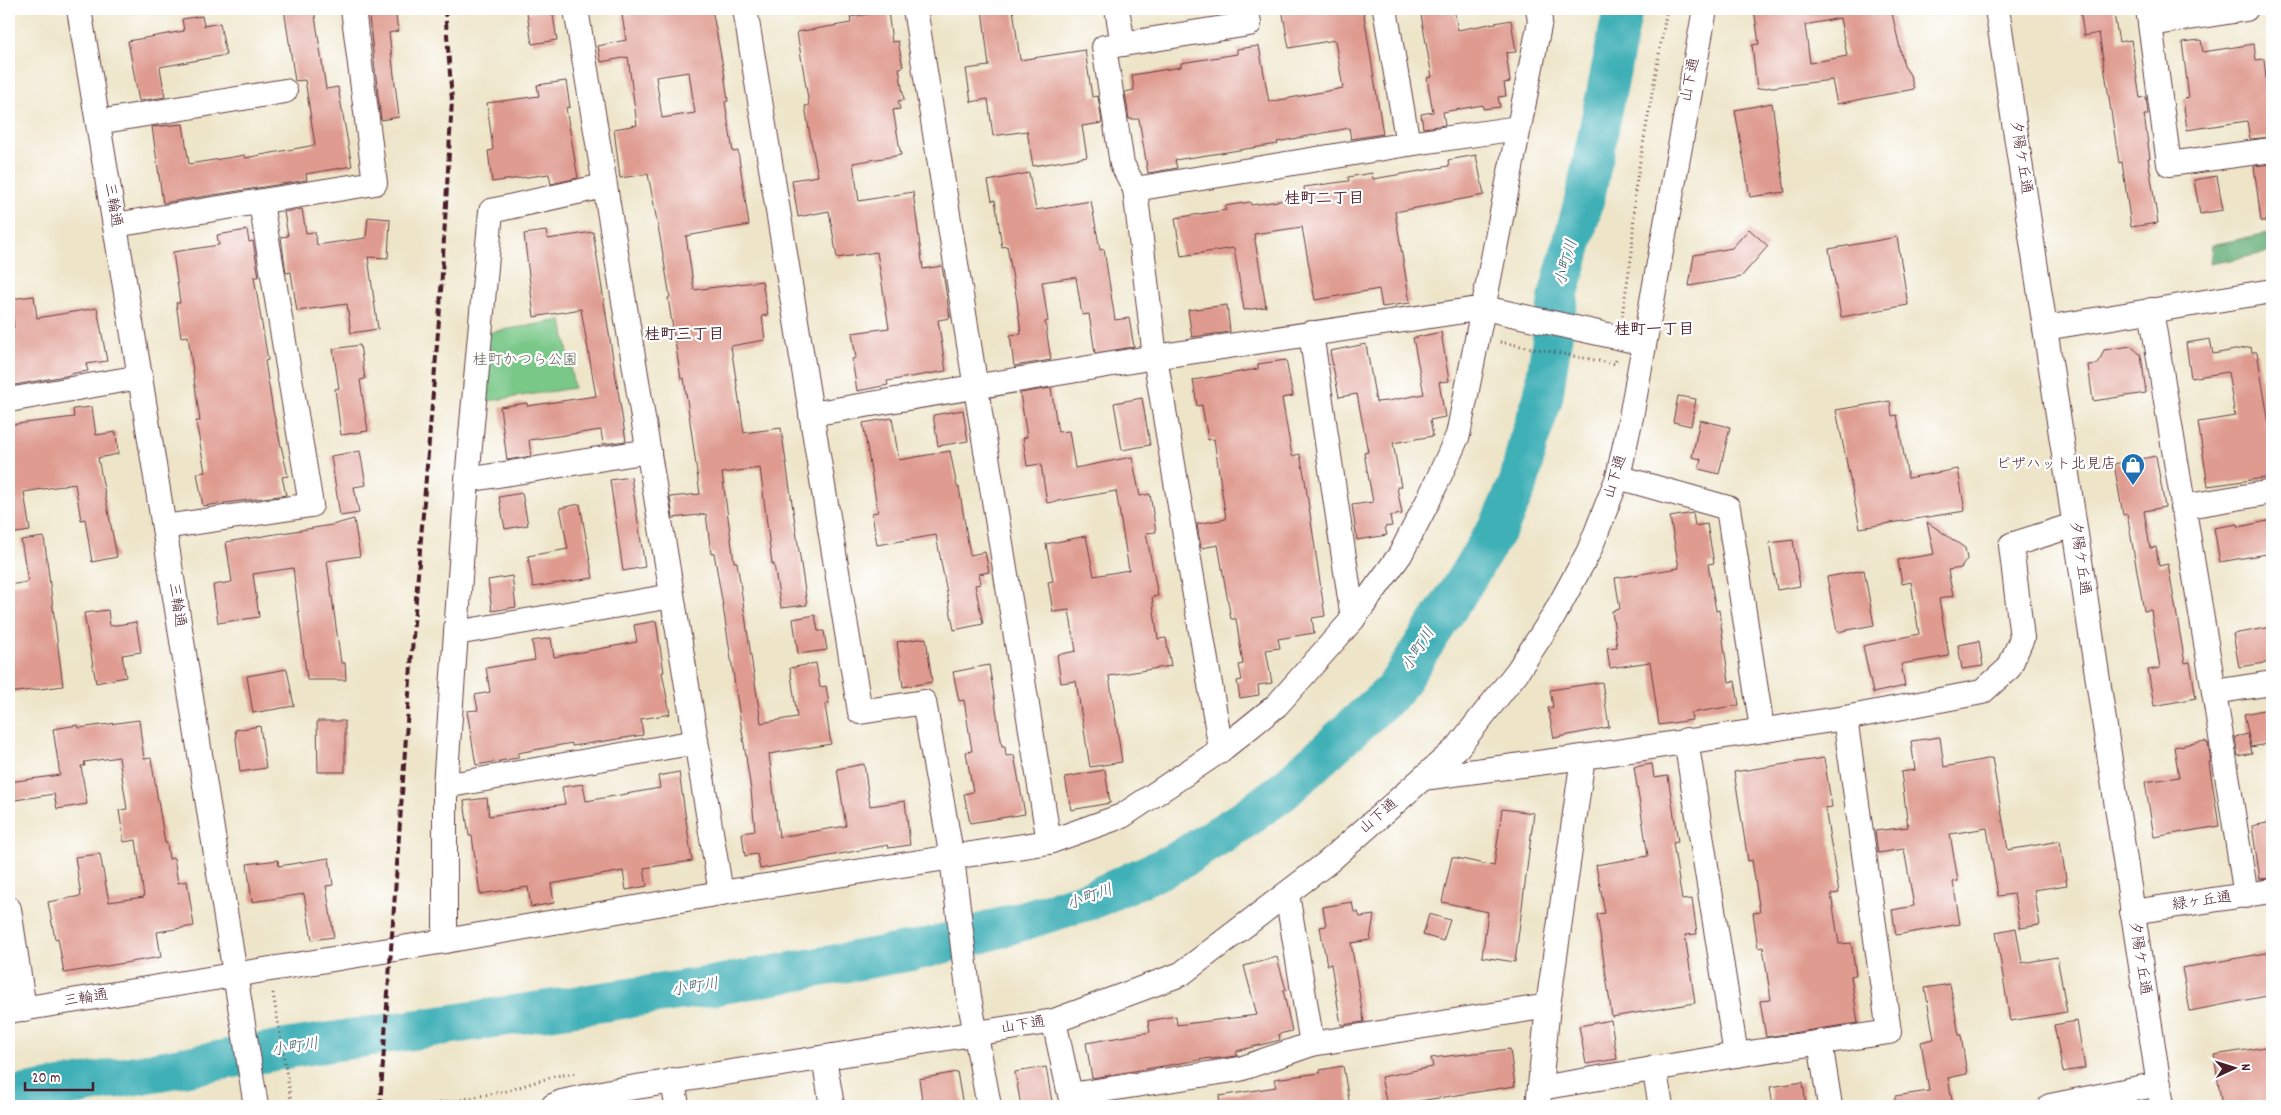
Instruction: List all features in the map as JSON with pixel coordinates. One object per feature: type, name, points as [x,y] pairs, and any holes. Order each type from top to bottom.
[{"type":"street","name":"三輪通","points":[[17,1010],[234,975],[140,377],[79,9]]},
{"type":"street","points":[[115,225],[262,203],[375,183],[353,9]]},
{"type":"street","points":[[576,9],[721,894]]},
{"type":"street","points":[[745,9],[860,712],[924,702],[952,858],[969,997],[989,1106]]},
{"type":"street","points":[[915,9],[1049,842]]},
{"type":"street","points":[[1117,9],[1123,44]]},
{"type":"street","points":[[1221,750],[1155,357],[1135,189],[1122,164],[1104,47],[1250,24],[1247,9]]},
{"type":"street","points":[[1386,9],[1408,144]]},
{"type":"street","points":[[256,1106],[234,975],[721,894],[1049,842],[1122,816],[1221,750],[1277,705],[1353,619],[1400,555],[1430,497],[1458,435],[1540,21],[1538,9]]},
{"type":"street","name":"山下通","points":[[553,1106],[562,1102],[611,1091],[673,1080],[1054,1022],[1181,974],[1328,862],[1458,747],[1517,672],[1553,617],[1589,551],[1618,477],[1705,9]]},
{"type":"street","name":"夕陽ケ丘通","points":[[1997,9],[2161,1095]]},
{"type":"street","points":[[2246,9],[2150,16],[2169,164],[2272,150]]},
{"type":"street","points":[[98,122],[285,91]]},
{"type":"street","points":[[1135,189],[1408,144],[1518,128]]},
{"type":"street","points":[[445,941],[445,786],[467,480],[491,211],[604,186]]},
{"type":"street","points":[[164,527],[311,505],[262,203]]},
{"type":"street","points":[[2045,328],[2272,291]]},
{"type":"street","points":[[811,414],[1155,357],[1484,308],[1644,343]]},
{"type":"street","points":[[2151,310],[2246,896]]},
{"type":"street","points":[[1311,333],[1353,619]]},
{"type":"street","points":[[9,400],[140,377]]},
{"type":"street","points":[[467,480],[649,451]]},
{"type":"street","points":[[1618,477],[1728,508],[1762,730]]},
{"type":"street","points":[[2182,507],[2272,492]]},
{"type":"street","points":[[1423,778],[1583,757],[1686,740],[1845,718],[1982,692],[2009,668],[2022,638],[2011,545],[2074,524]]},
{"type":"street","points":[[456,633],[672,596]]},
{"type":"street","points":[[2214,692],[2272,683]]},
{"type":"street","points":[[1583,757],[1548,1006],[1539,1097],[1654,1068],[1889,1032],[1845,718]]},
{"type":"street","points":[[1686,740],[1736,1055]]},
{"type":"street","points":[[445,786],[696,742]]},
{"type":"street","name":"緑ヶ丘通","points":[[2132,912],[2272,891]]},
{"type":"street","points":[[1288,894],[1312,1044]]},
{"type":"street","points":[[9,909],[17,1010]]},
{"type":"street","points":[[1054,1022],[1070,1095],[1240,1069],[1312,1044],[1548,1006]]},
{"type":"street","points":[[1820,1042],[1830,1106]]},
{"type":"street","points":[[824,1058],[832,1106]]},
{"type":"street","points":[[1654,1068],[1661,1106]]},
{"type":"street","points":[[673,1080],[677,1106]]},
{"type":"street","points":[[2050,1106],[2161,1095]]},
{"type":"path","points":[[1503,342],[1615,364],[1615,338],[1632,252],[1635,190],[1667,9]]},
{"type":"path","points":[[274,993],[292,1106]]},
{"type":"path","points":[[410,1106],[440,1103],[449,1106]]},
{"type":"green space","points":[[2272,232],[2272,252],[2210,264],[2212,245]]},
{"type":"green space","name":"桂町かつら公園","points":[[562,320],[574,388],[474,403],[480,334]]},
{"type":"building","points":[[284,9],[314,9],[326,89],[338,87],[352,166],[306,174],[307,180],[163,203],[152,127],[183,124],[189,164],[245,155],[245,158],[315,145],[305,80],[295,81]]},
{"type":"building","points":[[368,9],[395,9],[398,31],[389,33],[399,117],[381,120]]},
{"type":"building","points":[[552,9],[557,40],[532,44],[527,13]]},
{"type":"building","points":[[660,9],[712,9],[724,72],[728,101],[725,102],[733,152],[738,151],[749,225],[686,236],[694,290],[762,281],[768,315],[762,316],[765,340],[731,346],[744,433],[781,428],[807,605],[781,608],[774,564],[772,564],[760,468],[722,473],[734,562],[737,562],[761,723],[797,717],[790,668],[816,663],[820,687],[826,686],[829,704],[825,705],[831,744],[769,754],[779,837],[846,826],[837,769],[864,764],[870,806],[905,801],[910,845],[889,848],[888,845],[760,869],[757,854],[745,856],[742,833],[755,831],[751,790],[722,600],[714,553],[711,554],[706,514],[673,518],[670,497],[700,494],[684,378],[681,379],[660,237],[648,174],[620,178],[614,129],[637,125],[628,57],[601,62],[598,46],[626,40],[622,15]],"holes":[[[689,72],[695,113],[662,118],[656,77]]]},
{"type":"building","points":[[982,9],[1013,9],[1020,60],[1085,50],[1092,97],[1098,96],[1102,123],[1082,126],[1087,157],[1033,166],[1027,131],[993,136],[988,99],[971,102],[966,69],[989,66]]},
{"type":"building","points":[[1282,9],[1363,9],[1383,134],[1351,139],[1349,128],[1277,142],[1278,144],[1175,160],[1177,168],[1148,173],[1139,119],[1129,119],[1125,92],[1134,90],[1132,75],[1181,67],[1181,63],[1237,54],[1237,49],[1259,46],[1269,102],[1343,88],[1335,40],[1289,48]]},
{"type":"building","points":[[1420,9],[1454,9],[1458,30],[1511,20],[1516,52],[1506,53],[1510,82],[1504,83],[1506,96],[1498,97],[1500,107],[1483,109],[1483,105],[1443,112],[1445,125],[1423,128],[1421,114],[1433,112],[1427,78],[1432,77]]},
{"type":"building","points":[[1754,9],[1891,9],[1904,66],[1910,75],[1914,89],[1837,104],[1832,80],[1757,89],[1752,45],[1759,44]],"holes":[[[1840,18],[1847,56],[1810,63],[1805,25]]]},
{"type":"building","points":[[2080,9],[2113,9],[2119,42],[2131,40],[2140,98],[2146,97],[2148,115],[2144,115],[2150,158],[2148,158],[2158,223],[2131,227],[2122,162],[2119,163],[2099,33],[2084,36]]},
{"type":"building","points":[[888,11],[892,42],[898,41],[903,67],[899,68],[904,100],[898,101],[900,109],[893,110],[901,155],[853,163],[859,201],[913,192],[923,269],[942,266],[950,318],[938,320],[946,371],[887,381],[888,385],[857,391],[852,359],[856,358],[852,333],[889,328],[877,252],[837,258],[829,211],[798,217],[792,180],[818,176],[805,106],[809,105],[797,32],[851,23],[850,17]]},
{"type":"building","points":[[202,16],[204,26],[220,23],[226,55],[160,67],[165,97],[139,101],[128,41],[184,31],[182,19]]},
{"type":"building","points":[[2201,40],[2203,52],[2254,44],[2256,60],[2264,59],[2272,137],[2250,139],[2247,121],[2187,130],[2183,99],[2189,98],[2182,42]]},
{"type":"building","points":[[566,81],[570,107],[566,108],[578,178],[551,184],[549,174],[492,182],[488,151],[493,150],[487,103],[539,96],[537,85]]},
{"type":"building","points":[[1772,103],[1785,192],[1750,197],[1735,110]]},
{"type":"building","points":[[1476,155],[1484,195],[1395,212],[1410,303],[1382,307],[1379,289],[1315,300],[1302,227],[1254,234],[1266,307],[1244,310],[1234,248],[1181,256],[1175,218],[1226,210],[1225,206],[1250,202],[1251,205],[1305,197],[1304,187],[1349,181],[1348,177],[1372,173],[1373,179],[1449,166],[1448,160]]},
{"type":"building","points":[[2272,164],[2272,221],[2261,221],[2254,166]]},
{"type":"building","points":[[1029,173],[1036,210],[1091,201],[1100,250],[1104,249],[1115,320],[1129,318],[1134,347],[1095,353],[1089,314],[1082,315],[1076,277],[1042,282],[1048,321],[1045,322],[1051,360],[1014,366],[1010,335],[1021,334],[1017,301],[1007,246],[1002,247],[995,200],[992,201],[988,181]]},
{"type":"building","points":[[2217,176],[2223,210],[2200,214],[2194,180]]},
{"type":"building","points":[[302,209],[306,233],[315,232],[317,245],[366,238],[368,217],[390,219],[388,258],[368,257],[378,329],[351,333],[347,304],[297,311],[291,272],[286,273],[281,237],[288,236],[284,212]]},
{"type":"building","points":[[1749,229],[1768,246],[1741,277],[1689,286],[1694,255],[1732,248]]},
{"type":"building","points":[[247,230],[249,242],[253,241],[259,277],[254,277],[268,360],[265,361],[273,411],[288,476],[282,477],[286,495],[203,506],[197,473],[205,472],[196,421],[200,421],[188,336],[181,337],[176,303],[180,303],[173,252],[219,245],[217,235]]},
{"type":"building","points":[[546,231],[548,239],[593,232],[626,441],[603,444],[601,430],[529,440],[531,456],[507,460],[500,407],[527,403],[527,406],[596,396],[581,309],[534,317],[524,234]]},
{"type":"building","points":[[1897,237],[1908,305],[1841,317],[1829,249]]},
{"type":"building","points":[[34,296],[37,318],[97,308],[107,361],[86,364],[88,371],[9,386],[9,328],[14,327],[10,299]]},
{"type":"building","points":[[1227,305],[1230,332],[1192,337],[1188,310]]},
{"type":"building","points":[[1441,332],[1449,381],[1439,382],[1445,417],[1430,420],[1433,436],[1393,443],[1401,487],[1397,487],[1402,514],[1390,516],[1392,526],[1385,527],[1387,535],[1357,540],[1352,505],[1373,502],[1364,453],[1368,452],[1357,394],[1339,397],[1330,351],[1366,344],[1376,402],[1388,401],[1424,394],[1413,338]]},
{"type":"building","points":[[2210,339],[2213,354],[2251,347],[2252,352],[2257,352],[2269,424],[2272,424],[2272,477],[2208,486],[2198,422],[2235,416],[2228,372],[2191,378],[2186,343]]},
{"type":"building","points":[[360,345],[365,379],[360,380],[368,431],[341,435],[335,389],[339,388],[333,349]]},
{"type":"building","points":[[2131,346],[2141,355],[2146,393],[2093,401],[2088,365],[2098,364],[2104,350]]},
{"type":"building","points":[[1286,360],[1293,396],[1282,398],[1292,456],[1300,454],[1325,616],[1312,618],[1314,633],[1278,639],[1280,648],[1266,650],[1272,683],[1258,685],[1259,695],[1240,698],[1237,681],[1242,680],[1239,665],[1243,664],[1236,619],[1231,619],[1218,545],[1201,548],[1197,524],[1226,519],[1214,439],[1208,440],[1202,405],[1197,406],[1193,380],[1258,369],[1258,364]]},
{"type":"building","points":[[1051,388],[1058,432],[1069,431],[1075,468],[1132,457],[1140,496],[1150,494],[1156,532],[1146,533],[1158,596],[1152,597],[1158,639],[1166,638],[1171,666],[1109,676],[1122,762],[1090,767],[1076,681],[1061,683],[1057,655],[1076,651],[1069,610],[1053,612],[1048,582],[1053,581],[1046,544],[1086,536],[1094,576],[1129,570],[1116,491],[1047,503],[1041,464],[1027,466],[1023,438],[1027,437],[1020,393]]},
{"type":"building","points":[[1678,396],[1696,399],[1691,426],[1673,422]]},
{"type":"building","points":[[1142,398],[1150,445],[1122,450],[1114,403]]},
{"type":"building","points":[[1890,401],[1892,416],[1897,415],[1908,478],[1958,469],[1965,511],[1860,528],[1836,410]]},
{"type":"building","points":[[92,407],[96,435],[116,432],[118,454],[98,458],[117,557],[92,562],[85,519],[81,520],[75,484],[24,492],[30,531],[9,534],[9,425],[74,417],[73,409]]},
{"type":"building","points":[[963,410],[968,441],[938,446],[933,415]]},
{"type":"building","points":[[892,418],[899,460],[950,451],[957,487],[959,487],[970,555],[985,552],[989,572],[979,574],[981,584],[975,585],[983,624],[954,630],[936,535],[877,545],[872,513],[878,512],[863,423]]},
{"type":"building","points":[[1700,420],[1730,427],[1719,474],[1699,469],[1701,459],[1692,457]]},
{"type":"building","points":[[360,451],[366,485],[354,487],[359,513],[340,516],[331,456]]},
{"type":"building","points":[[2156,456],[2165,507],[2144,511],[2150,548],[2156,547],[2159,566],[2168,564],[2185,663],[2190,662],[2196,698],[2154,706],[2148,670],[2160,668],[2151,610],[2144,611],[2127,514],[2123,515],[2114,464]]},
{"type":"building","points":[[631,477],[645,567],[623,571],[610,480]]},
{"type":"building","points":[[522,493],[528,525],[505,529],[499,497]]},
{"type":"building","points":[[580,504],[593,578],[533,587],[528,556],[568,549],[560,508]]},
{"type":"building","points":[[1693,513],[1695,526],[1707,524],[1714,563],[1708,564],[1716,611],[1719,610],[1729,682],[1735,681],[1739,705],[1691,713],[1692,720],[1659,725],[1650,662],[1610,668],[1607,648],[1617,647],[1612,611],[1620,609],[1615,578],[1679,568],[1670,517]]},
{"type":"building","points":[[354,519],[360,556],[327,561],[341,663],[345,663],[346,680],[307,680],[293,568],[253,574],[259,617],[218,623],[213,585],[232,582],[226,542],[332,525]]},
{"type":"building","points":[[2272,520],[2272,553],[2220,562],[2214,528],[2238,524],[2239,527]]},
{"type":"building","points":[[1927,522],[1965,548],[1967,559],[1961,568],[1948,570],[1953,596],[1939,599],[1949,656],[1901,664],[1905,686],[1873,693],[1863,646],[1919,634],[1911,582],[1902,584],[1898,560],[1934,554]]},
{"type":"building","points":[[44,537],[63,686],[9,693],[9,585],[28,582],[21,540]]},
{"type":"building","points":[[1793,540],[1800,586],[1777,590],[1769,543]]},
{"type":"building","points":[[1864,570],[1874,625],[1837,632],[1827,577]]},
{"type":"building","points":[[512,576],[516,607],[492,611],[488,580]]},
{"type":"building","points":[[108,610],[110,626],[136,622],[141,652],[122,655],[126,677],[96,683],[84,613]]},
{"type":"building","points":[[815,615],[818,631],[824,631],[827,650],[798,654],[793,619]]},
{"type":"building","points":[[656,621],[664,672],[662,672],[670,714],[641,719],[643,735],[572,746],[572,743],[518,753],[518,758],[476,765],[467,711],[478,710],[475,695],[490,692],[486,668],[535,660],[532,641],[551,638],[554,657],[637,642],[634,625]]},
{"type":"building","points":[[2272,627],[2272,662],[2239,667],[2233,634]]},
{"type":"building","points":[[926,638],[932,682],[903,687],[897,642]]},
{"type":"building","points":[[1979,641],[1983,666],[1962,669],[1958,645]]},
{"type":"building","points":[[989,665],[1002,746],[1005,746],[1006,756],[1014,755],[1025,814],[970,823],[964,794],[973,792],[966,752],[972,751],[964,700],[959,701],[953,672]]},
{"type":"building","points":[[287,669],[294,706],[253,713],[247,676]]},
{"type":"building","points":[[1602,682],[1609,727],[1554,738],[1548,708],[1553,707],[1550,690]]},
{"type":"building","points":[[2268,709],[2272,743],[2251,747],[2244,714]]},
{"type":"building","points":[[139,720],[144,759],[151,758],[169,859],[174,858],[178,883],[187,881],[194,926],[157,932],[161,957],[64,973],[58,938],[55,939],[48,902],[81,896],[75,857],[100,854],[109,902],[144,897],[136,840],[124,842],[119,810],[127,809],[119,757],[84,762],[85,766],[81,766],[87,804],[57,809],[54,794],[9,801],[9,782],[60,775],[53,729],[78,725],[79,728]]},
{"type":"building","points":[[317,721],[345,721],[345,772],[318,772]]},
{"type":"building","points":[[260,726],[266,768],[240,772],[235,730]]},
{"type":"building","points":[[2248,734],[2252,753],[2238,756],[2235,737]]},
{"type":"building","points":[[1940,737],[1944,767],[1992,758],[2008,850],[2060,841],[2067,885],[2034,890],[2040,925],[2020,928],[2014,894],[1998,896],[1987,828],[1950,834],[1958,881],[1953,882],[1960,924],[1896,935],[1892,910],[1914,906],[1904,849],[1878,853],[1875,831],[1908,827],[1901,772],[1915,770],[1911,741]]},
{"type":"building","points":[[2205,741],[2208,743],[2211,762],[2209,762],[2219,826],[2154,837],[2145,782],[2179,777],[2174,747]]},
{"type":"building","points":[[1824,758],[1832,807],[1825,808],[1839,893],[1831,894],[1839,944],[1851,943],[1856,975],[1851,976],[1858,1023],[1766,1037],[1760,1001],[1771,1000],[1763,947],[1758,948],[1753,913],[1760,912],[1752,860],[1748,861],[1734,772]]},
{"type":"building","points":[[1652,764],[1654,778],[1668,776],[1678,842],[1673,843],[1682,900],[1692,899],[1697,934],[1685,935],[1695,1003],[1612,1017],[1597,914],[1605,913],[1596,865],[1648,856],[1634,767]]},
{"type":"building","points":[[1105,770],[1110,803],[1071,810],[1065,777]]},
{"type":"building","points":[[679,772],[692,861],[644,868],[647,886],[626,890],[623,871],[551,884],[554,903],[531,907],[528,887],[480,894],[472,836],[469,836],[464,801],[487,798],[489,816],[565,804],[562,787],[583,784],[586,801],[660,788],[658,776]]},
{"type":"building","points":[[1502,809],[1534,813],[1515,962],[1482,957],[1488,912],[1442,902],[1452,857],[1494,866]]},
{"type":"building","points":[[2272,822],[2272,878],[2260,879],[2252,826]]},
{"type":"building","points":[[329,858],[333,885],[326,886],[334,937],[312,940],[304,894],[252,902],[247,864],[278,860],[279,866]]},
{"type":"building","points":[[1352,902],[1354,912],[1358,912],[1360,917],[1374,915],[1370,940],[1351,943],[1364,1022],[1341,1025],[1331,964],[1327,965],[1320,927],[1326,926],[1323,907]]},
{"type":"building","points":[[1429,914],[1450,920],[1443,941],[1423,935]]},
{"type":"building","points":[[2016,928],[2022,963],[2057,957],[2067,1012],[2010,1021],[1996,932]]},
{"type":"building","points":[[2272,952],[2272,995],[2190,1011],[2182,968]]},
{"type":"building","points":[[1277,957],[1286,990],[1283,990],[1292,1031],[1279,1034],[1280,1040],[1237,1051],[1237,1056],[1211,1058],[1092,1078],[1086,1043],[1150,1032],[1148,1021],[1176,1016],[1177,1025],[1257,1015],[1244,966]]},
{"type":"building","points":[[1950,984],[1967,1074],[1948,1078],[1953,1106],[1895,1106],[1895,1096],[1929,1091],[1921,1042],[1934,1039],[1925,988]]},
{"type":"building","points":[[1611,1020],[1617,1059],[1586,1064],[1579,1026]]},
{"type":"building","points":[[2077,1021],[2085,1068],[2063,1072],[2054,1025]]},
{"type":"building","points":[[2272,1046],[2272,1102],[2244,1106],[2222,1106],[2214,1055]]},
{"type":"building","points":[[1510,1049],[1515,1086],[1387,1106],[1381,1077],[1433,1067],[1431,1058]]},
{"type":"building","points":[[1343,1066],[1350,1106],[1220,1106],[1219,1096],[1276,1087],[1274,1079],[1320,1073],[1320,1070]]},
{"type":"building","points":[[1046,1067],[1052,1102],[1021,1106],[1015,1072]]},
{"type":"building","points":[[957,1072],[963,1106],[923,1106],[919,1079]]},
{"type":"building","points":[[1803,1082],[1806,1106],[1773,1106],[1770,1087]]},
{"type":"waterway","name":"小町川","points":[[9,1097],[297,1047],[711,986],[923,949],[980,934],[1093,899],[1178,861],[1240,822],[1282,792],[1394,690],[1501,522],[1519,482],[1528,442],[1543,398],[1559,293],[1586,193],[1623,9]]},
{"type":"railway","points":[[380,1106],[414,623],[440,308],[452,100],[445,9]]},
{"type":"place","name":"ピザハット北見店","points":[[2133,486]]},
{"type":"district","name":"桂町二丁目","points":[[1324,199]]},
{"type":"district","name":"桂町一丁目","points":[[1654,330]]},
{"type":"district","name":"桂町三丁目","points":[[684,335]]}]
